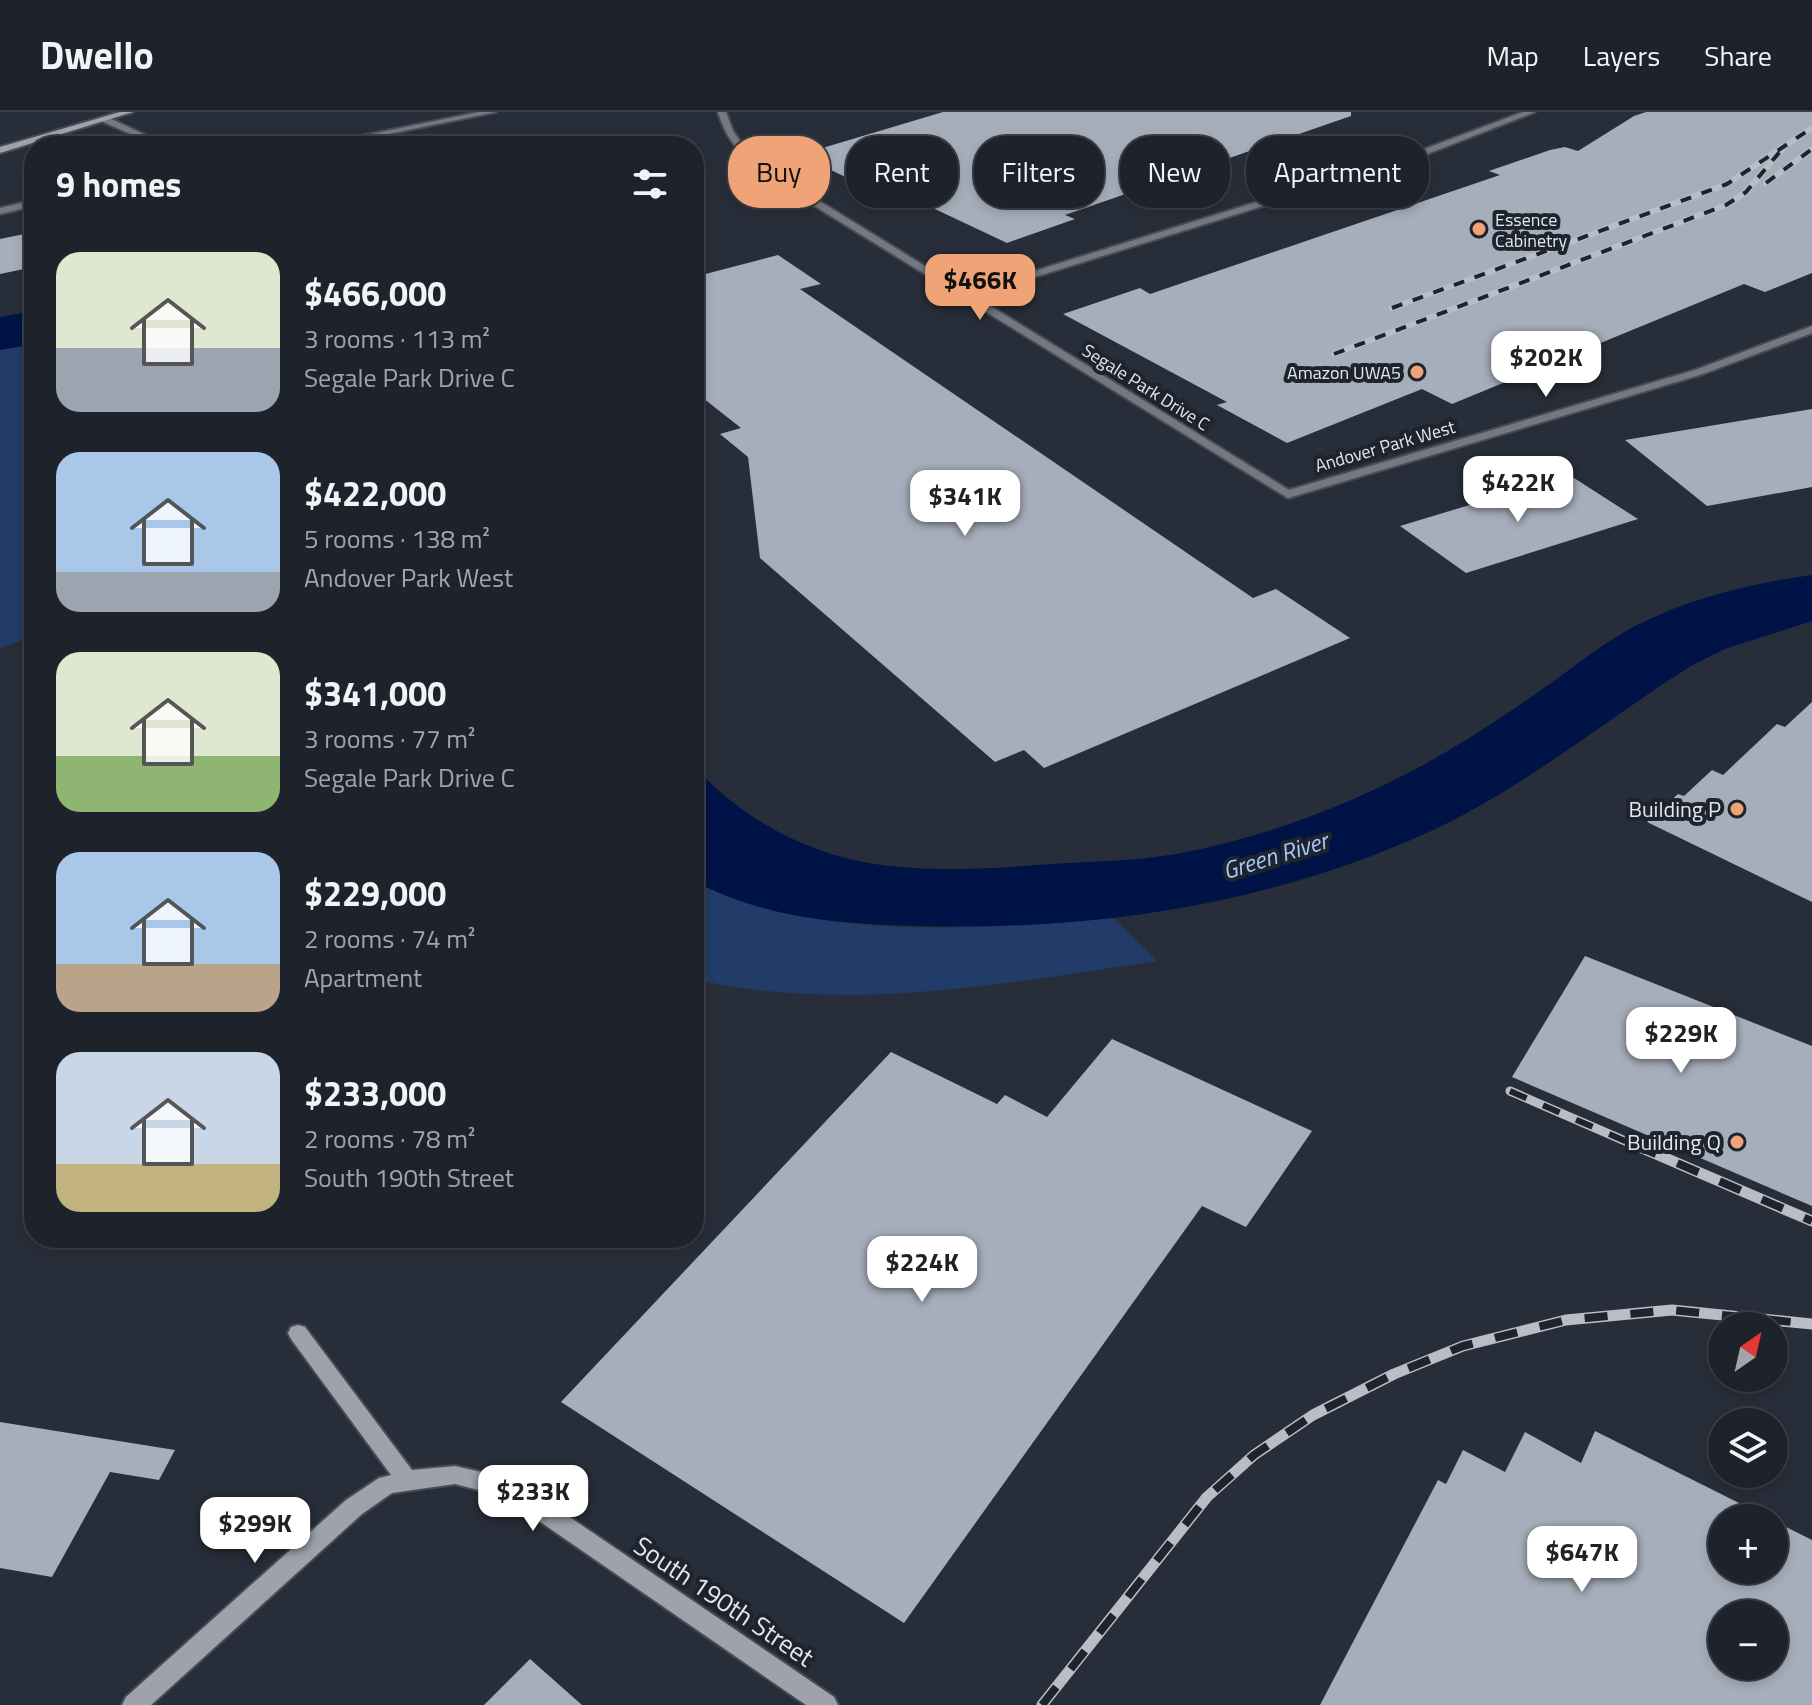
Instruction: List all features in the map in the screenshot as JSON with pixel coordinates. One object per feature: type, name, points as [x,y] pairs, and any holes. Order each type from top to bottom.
[{"type":"street","points":[[47,136],[129,112]]},
{"type":"street","points":[[368,136],[492,112]]},
{"type":"street","name":"Segale Park Drive C","points":[[722,112],[731,137],[750,159],[769,174],[1288,494]]},
{"type":"street","points":[[968,295],[1403,160],[1531,112]]},
{"type":"street","points":[[104,119],[142,136]]},
{"type":"street","points":[[0,150],[24,143]]},
{"type":"street","points":[[0,211],[24,205]]},
{"type":"street","name":"Andover Park West","points":[[1288,494],[1699,372],[1812,329]]},
{"type":"street","points":[[298,1333],[407,1480]]},
{"type":"street","name":"South 190th Street","points":[[134,1705],[354,1507],[387,1485],[455,1475],[499,1486],[547,1514],[826,1705]]},
{"type":"shaded area","points":[[24,346],[24,640],[0,648],[0,350]]},
{"type":"shaded area","points":[[704,885],[744,901],[795,915],[847,923],[953,927],[1113,918],[1157,961],[984,986],[926,991],[809,994],[704,981]]},
{"type":"water","points":[[24,313],[24,346],[0,350],[0,317]]},
{"type":"water","name":"Green River","points":[[1812,575],[1812,621],[1725,649],[1691,666],[1499,795],[1465,814],[1370,857],[1308,878],[1244,895],[1114,918],[983,926],[888,925],[802,917],[747,903],[704,886],[704,777],[743,810],[780,833],[842,857],[888,866],[1014,867],[1176,854],[1271,830],[1365,794],[1472,736],[1637,625],[1679,606],[1767,582]]},
{"type":"building","points":[[943,112],[1351,112],[1351,116],[1293,136],[1246,136],[1246,152],[1230,158],[1230,136],[1120,136],[1120,196],[1104,202],[1104,136],[974,136],[974,208],[1085,208],[1065,215],[1075,219],[1007,243],[933,208],[958,208],[958,136],[863,136]]},
{"type":"building","points":[[1646,112],[1812,112],[1812,273],[1765,292],[1744,284],[1452,404],[1422,389],[1287,443],[1217,405],[1227,402],[1063,314],[1140,288],[1150,294],[1403,208],[1429,208],[1429,199],[1500,175],[1489,171],[1550,150],[1565,147],[1578,151],[1634,116]]},
{"type":"building","points":[[846,141],[846,177],[830,170],[830,146]]},
{"type":"building","points":[[24,234],[24,269],[0,274],[0,239]]},
{"type":"building","points":[[778,255],[821,284],[800,289],[1253,598],[1276,589],[1350,638],[1044,768],[1024,750],[995,762],[760,558],[748,457],[720,434],[741,428],[704,399],[704,274]]},
{"type":"building","points":[[1812,409],[1812,487],[1707,506],[1625,440]]},
{"type":"building","points":[[1574,478],[1638,519],[1466,573],[1400,526],[1539,484],[1544,487]]},
{"type":"building","name":"Building P","points":[[1812,702],[1812,902],[1647,822],[1678,794],[1684,796],[1712,770],[1723,775],[1777,724],[1785,727]]},
{"type":"building","name":"Building Q","points":[[1585,956],[1812,1046],[1812,1206],[1512,1077]]},
{"type":"building","points":[[1112,1039],[1312,1131],[1246,1227],[1202,1206],[904,1623],[561,1402],[891,1052],[997,1104],[1005,1095],[1047,1117]]},
{"type":"building","points":[[0,1422],[175,1450],[159,1480],[110,1472],[52,1577],[0,1568]]},
{"type":"building","points":[[1595,1431],[1741,1504],[1708,1504],[1708,1584],[1788,1584],[1788,1528],[1812,1540],[1812,1705],[1320,1705],[1438,1480],[1446,1484],[1463,1450],[1505,1472],[1525,1432],[1581,1463]]},
{"type":"building","points":[[530,1659],[582,1705],[484,1705]]},
{"type":"railway","points":[[1392,308],[1727,184],[1812,128]]},
{"type":"railway","points":[[1334,354],[1726,205],[1746,192],[1783,148]]},
{"type":"railway","points":[[1766,183],[1812,149]]},
{"type":"railway","points":[[1510,1091],[1639,1147]]},
{"type":"railway","points":[[1635,1145],[1812,1221]]},
{"type":"railway","points":[[1042,1705],[1207,1497],[1254,1455],[1313,1415],[1394,1374],[1463,1346],[1566,1320],[1672,1310],[1812,1324]]},
{"type":"place","name":"Essence Cabinetry","points":[[1479,229]]},
{"type":"place","name":"Amazon UWA5","points":[[1417,372]]},
{"type":"place","name":"Building P","points":[[1737,809]]},
{"type":"place","name":"Building Q","points":[[1737,1142]]}]
